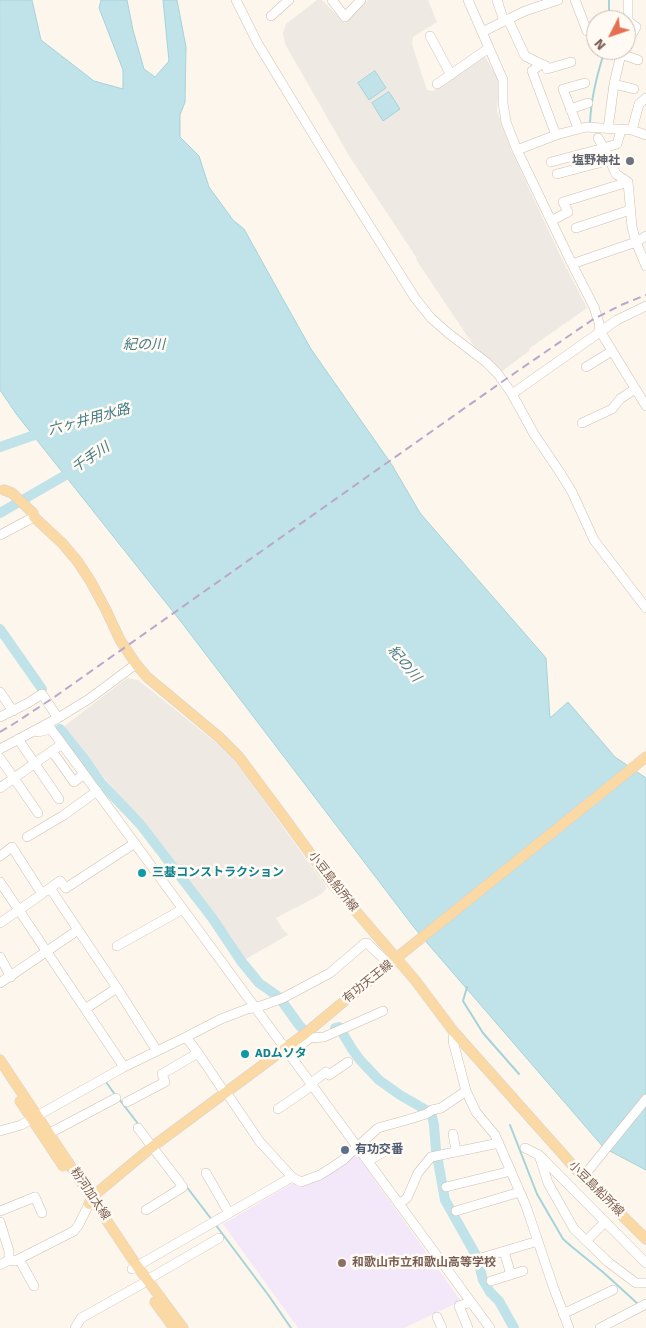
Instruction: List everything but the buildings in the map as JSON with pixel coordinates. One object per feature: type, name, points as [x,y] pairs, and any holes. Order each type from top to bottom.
[{"type":"main road","name":"小豆島船所線","points":[[5,492],[32,515],[78,562],[99,596],[120,640],[136,664],[166,694],[239,757],[330,881],[415,980],[454,1032],[646,1239]]},
{"type":"main road","name":"有功天王線","points":[[90,1200],[152,1147],[287,1051],[395,959],[646,757]]},
{"type":"main road","name":"粉河加太線","points":[[1,1066],[174,1328]]},
{"type":"main road","name":"粉河加太線","points":[[34,1117],[50,1133],[90,1200]]},
{"type":"main road","name":"粉河加太線","points":[[145,1282],[183,1328]]},
{"type":"street","points":[[236,0],[258,44],[415,298],[431,318],[486,362],[498,374],[572,492],[594,540],[646,608]]},
{"type":"street","points":[[270,16],[290,0]]},
{"type":"street","points":[[332,0],[344,18],[359,1]]},
{"type":"street","points":[[468,0],[502,80],[504,113],[517,150],[594,307],[600,331],[646,406]]},
{"type":"street","points":[[497,0],[525,56],[546,66],[547,69],[571,62]]},
{"type":"street","points":[[482,32],[525,11],[558,0]]},
{"type":"street","points":[[576,0],[586,28]]},
{"type":"street","points":[[430,36],[451,75]]},
{"type":"street","points":[[437,84],[489,48]]},
{"type":"street","points":[[608,127],[614,84],[621,60]]},
{"type":"street","points":[[541,64],[532,71],[556,135]]},
{"type":"street","points":[[578,128],[563,89],[585,83]]},
{"type":"street","points":[[614,84],[634,89]]},
{"type":"street","points":[[632,129],[639,104],[646,98]]},
{"type":"street","points":[[570,109],[588,103]]},
{"type":"street","points":[[517,150],[556,135],[586,127],[632,129],[646,135]]},
{"type":"street","points":[[552,162],[617,144],[621,130]]},
{"type":"street","points":[[598,138],[616,174],[628,182]]},
{"type":"street","points":[[557,174],[610,160]]},
{"type":"street","points":[[551,221],[568,212],[563,202],[628,182]]},
{"type":"street","points":[[628,182],[632,227],[646,266]]},
{"type":"street","points":[[576,228],[630,210]]},
{"type":"street","points":[[572,264],[636,242],[646,236]]},
{"type":"street","points":[[512,394],[600,331],[646,306]]},
{"type":"street","points":[[586,367],[612,351]]},
{"type":"street","points":[[582,423],[612,409],[620,399],[635,389]]},
{"type":"street","points":[[0,535],[32,515]]},
{"type":"street","points":[[0,749],[89,699],[136,664]]},
{"type":"street","points":[[0,692],[13,711]]},
{"type":"street","points":[[0,717],[28,704],[42,694],[58,718]]},
{"type":"street","points":[[34,731],[51,729],[490,1328]]},
{"type":"street","points":[[18,739],[60,799]]},
{"type":"street","points":[[0,788],[62,744]]},
{"type":"street","points":[[52,751],[74,782],[84,774]]},
{"type":"street","points":[[0,758],[38,813]]},
{"type":"street","points":[[27,837],[97,791]]},
{"type":"street","points":[[0,923],[60,881],[66,888],[135,843]]},
{"type":"street","points":[[0,856],[12,847],[42,894]]},
{"type":"street","points":[[0,882],[124,1068]]},
{"type":"street","points":[[50,888],[157,1052]]},
{"type":"street","points":[[117,946],[183,909]]},
{"type":"street","points":[[0,983],[78,930]]},
{"type":"street","points":[[0,1131],[21,1125],[124,1068],[220,1019],[281,999],[330,973],[367,942],[395,959]]},
{"type":"street","points":[[0,957],[11,976]]},
{"type":"street","points":[[85,1009],[117,988]]},
{"type":"street","points":[[287,1051],[310,1038],[324,1036],[383,1011]]},
{"type":"street","points":[[454,1032],[453,1041],[466,1090],[476,1112],[495,1135],[520,1192],[569,1328]]},
{"type":"street","points":[[186,1037],[260,1142],[292,1177],[301,1182],[320,1175],[343,1160],[378,1128],[441,1108],[466,1090]]},
{"type":"street","points":[[127,1102],[165,1082],[162,1074],[198,1054]]},
{"type":"street","points":[[278,1109],[326,1072],[329,1076],[348,1062]]},
{"type":"street","points":[[50,1133],[116,1098]]},
{"type":"street","points":[[586,1174],[646,1099]]},
{"type":"street","points":[[138,1128],[183,1188],[146,1210]]},
{"type":"street","points":[[453,1134],[456,1151]]},
{"type":"street","points":[[399,1204],[407,1198],[418,1174],[431,1157],[498,1143]]},
{"type":"street","points":[[368,1161],[396,1145]]},
{"type":"street","points":[[525,1148],[539,1155],[646,1263]]},
{"type":"street","points":[[539,1155],[548,1183],[574,1229],[608,1262],[636,1283],[646,1283]]},
{"type":"street","points":[[446,1187],[511,1172]]},
{"type":"street","points":[[206,1173],[229,1213]]},
{"type":"street","points":[[135,1268],[292,1177]]},
{"type":"street","points":[[456,1211],[520,1192]]},
{"type":"street","points":[[0,1211],[35,1197],[42,1213]]},
{"type":"street","points":[[0,1265],[74,1231],[90,1200]]},
{"type":"street","points":[[0,1222],[9,1251],[34,1286]]},
{"type":"street","points":[[586,1240],[605,1222]]},
{"type":"street","points":[[75,1328],[81,1318],[219,1238]]},
{"type":"street","points":[[646,1239],[644,1243],[646,1248]]},
{"type":"street","points":[[481,1258],[538,1241]]},
{"type":"street","points":[[504,1251],[511,1275]]},
{"type":"street","points":[[491,1281],[523,1271]]},
{"type":"street","points":[[564,1314],[613,1290]]},
{"type":"street","points":[[468,1328],[459,1306],[471,1302]]},
{"type":"street","points":[[600,1328],[644,1305]]},
{"type":"street","points":[[437,1317],[442,1328]]},
{"type":"shaded area","points":[[317,0],[322,0],[345,23],[368,0],[428,0],[437,22],[413,37],[412,44],[427,90],[433,91],[482,56],[486,58],[499,81],[497,111],[512,152],[587,308],[530,348],[529,351],[501,372],[474,346],[417,261],[351,159],[285,44],[283,33],[286,24]]},
{"type":"shaded area","points":[[127,678],[138,680],[218,744],[233,759],[327,888],[320,895],[276,918],[288,935],[244,960],[215,917],[147,828],[62,728]]},
{"type":"shaded area","name":"和歌山市立和歌山高等学校","points":[[356,1154],[461,1301],[404,1328],[298,1328],[223,1224],[293,1183],[299,1187]]},
{"type":"water","name":"紀の川","points":[[0,0],[32,0],[41,40],[94,81],[123,89],[123,70],[99,8],[101,0],[127,0],[144,69],[155,77],[169,61],[163,0],[177,0],[186,47],[185,102],[180,115],[180,137],[199,156],[209,187],[233,220],[244,229],[311,349],[392,465],[420,513],[546,658],[550,718],[568,702],[615,757],[646,778],[646,1170],[604,1148],[416,930],[182,623],[17,415],[0,390]]},
{"type":"water","points":[[375,71],[386,88],[369,100],[358,83]]},
{"type":"water","points":[[389,92],[400,109],[383,121],[372,103]]},
{"type":"waterway","points":[[609,0],[609,10]]},
{"type":"waterway","points":[[590,123],[595,86],[602,60]]},
{"type":"waterway","name":"六ヶ井用水路","points":[[0,447],[46,431]]},
{"type":"waterway","name":"千手川","points":[[0,513],[76,469]]},
{"type":"waterway","points":[[0,629],[42,689]]},
{"type":"waterway","points":[[60,729],[101,783],[140,824],[213,919],[241,961],[259,983],[279,997],[304,1030]]},
{"type":"waterway","points":[[467,987],[463,1001],[483,1033],[519,1074]]},
{"type":"waterway","points":[[335,1028],[339,1027],[360,1060],[379,1080],[426,1110],[432,1116],[445,1200],[477,1257],[483,1280],[490,1292],[499,1301],[514,1328]]},
{"type":"waterway","points":[[106,1082],[116,1096]]},
{"type":"waterway","points":[[119,1099],[139,1125]]},
{"type":"waterway","points":[[510,1125],[537,1194],[563,1239],[638,1304]]},
{"type":"waterway","points":[[186,1186],[212,1220]]},
{"type":"waterway","points":[[215,1224],[291,1328]]},
{"type":"railway","points":[[0,732],[53,698],[592,320],[646,295]]},
{"type":"place","name":"塩野神社","points":[[630,161]]},
{"type":"place","name":"三基コンストラクション","points":[[142,873]]},
{"type":"place","name":"ADムソタ","points":[[245,1054]]},
{"type":"place","name":"有功交番","points":[[345,1150]]},
{"type":"place","name":"和歌山市立和歌山高等学校","points":[[342,1263]]}]
